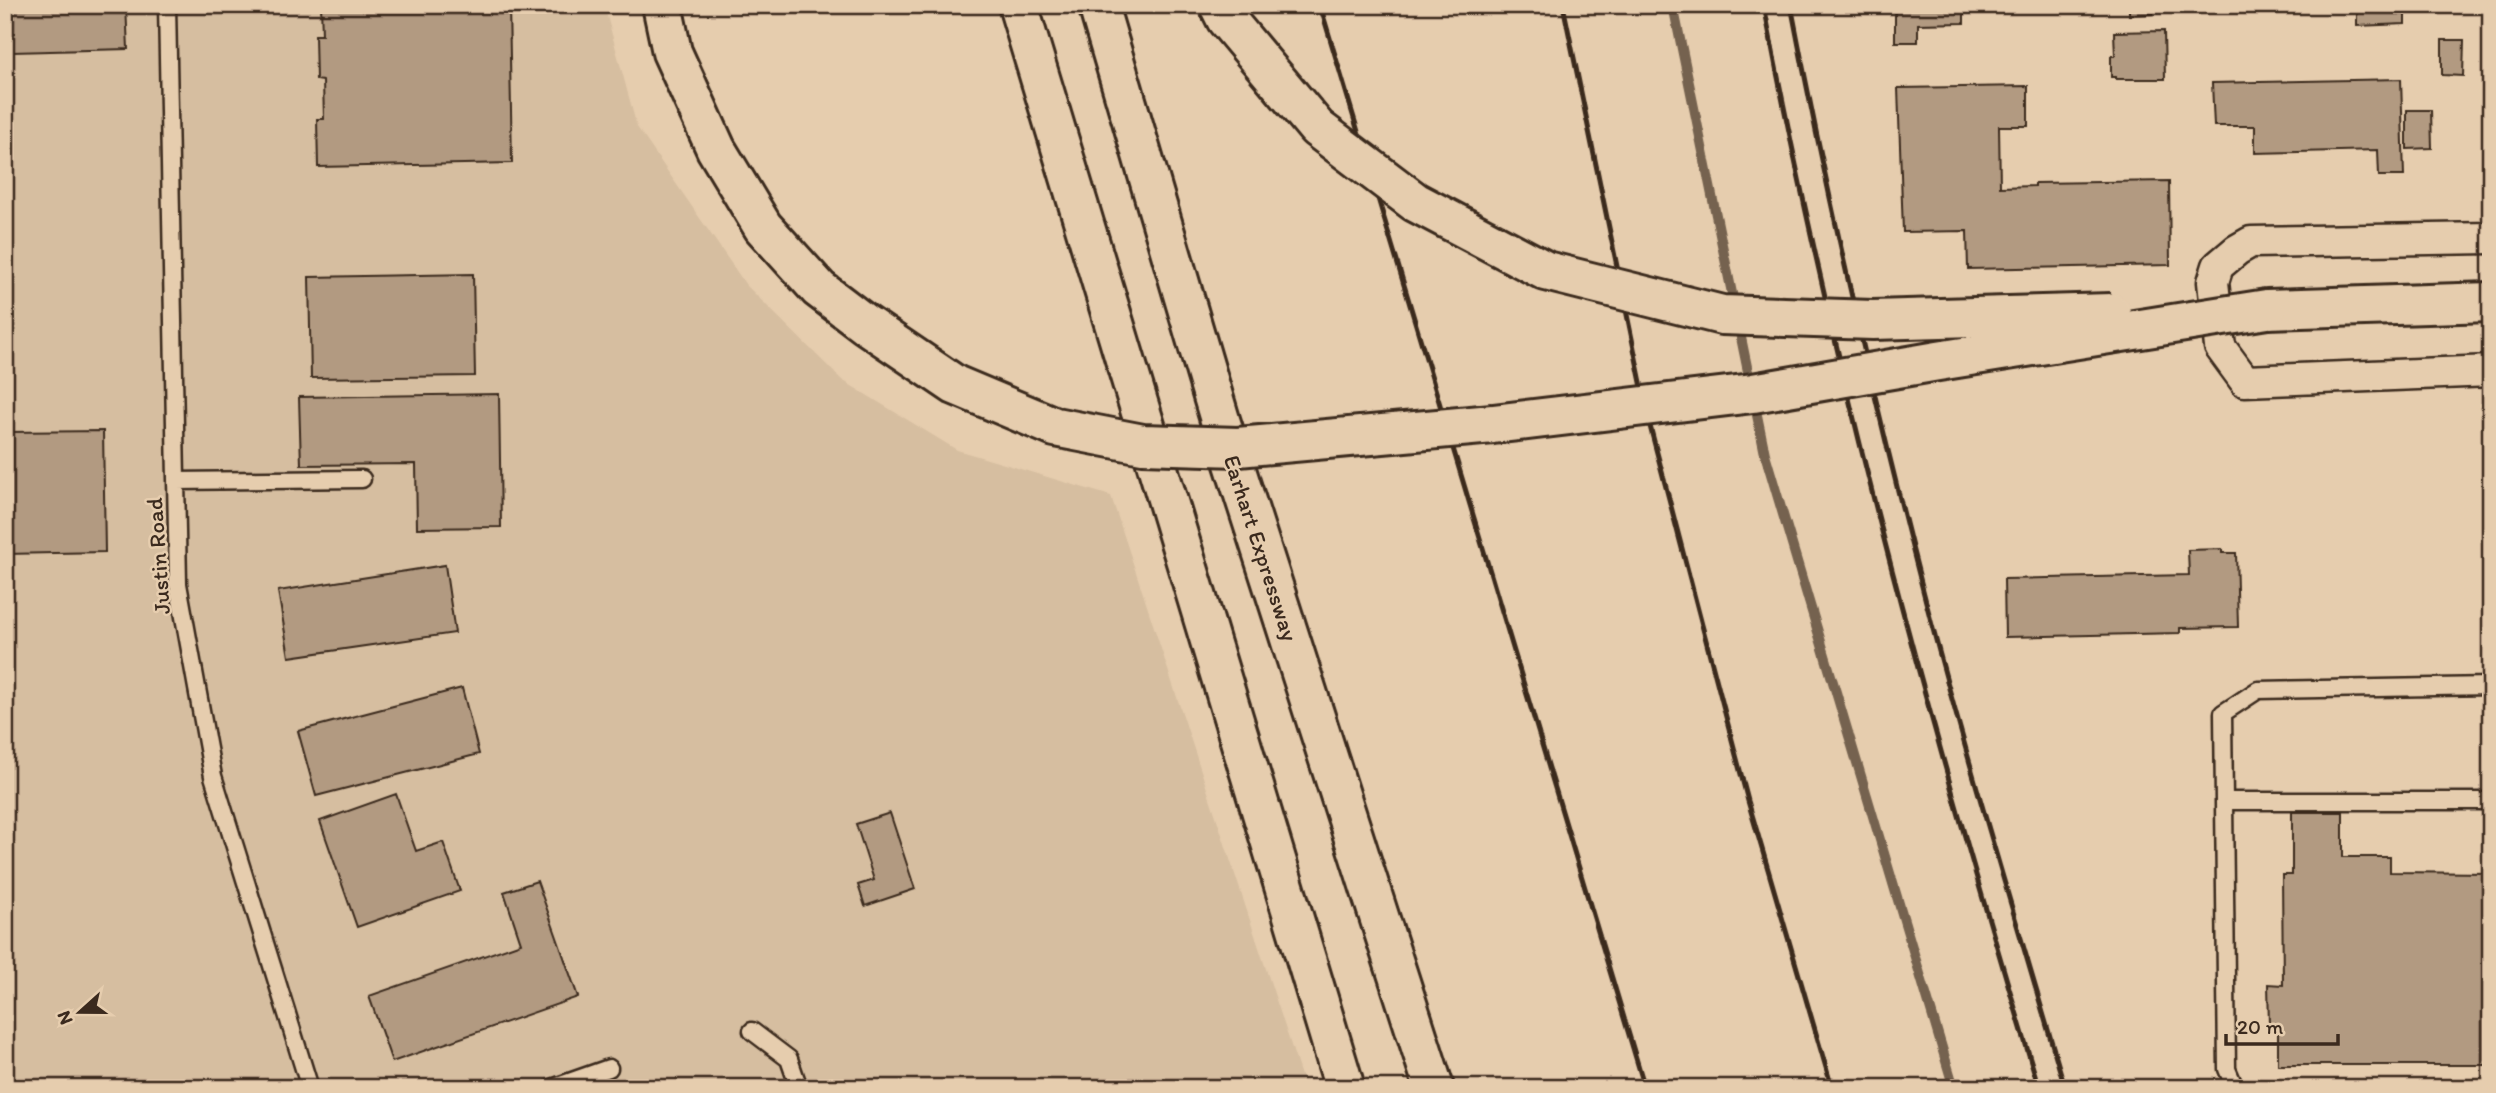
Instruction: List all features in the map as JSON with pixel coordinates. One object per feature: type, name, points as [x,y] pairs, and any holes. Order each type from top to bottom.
[{"type":"main road","points":[[662,5],[672,52],[716,149],[763,227],[819,289],[955,385],[1055,427],[1143,444],[1238,447],[1493,424],[1754,393],[2267,309]]},
{"type":"main road","points":[[1017,5],[1345,1088]]},
{"type":"main road","name":"Earhart Expressway","points":[[1098,5],[1220,420],[1434,1088]]},
{"type":"main road","points":[[1219,5],[1226,19],[1317,128],[1415,202],[1546,271],[1722,315],[1873,320],[2491,302]]},
{"type":"street","points":[[2491,238],[2251,242],[2218,266],[2213,282],[2220,347],[2245,381],[2491,371]]},
{"type":"lane","name":"Justin Road","points":[[167,5],[178,584],[214,776],[310,1088]]},
{"type":"lane","points":[[176,481],[362,479]]},
{"type":"lane","points":[[2235,1088],[2227,1069],[2223,713],[2258,690],[2491,686]]},
{"type":"lane","points":[[2224,801],[2491,802]]},
{"type":"lane","points":[[752,1031],[789,1059],[799,1088]]},
{"type":"lane","points":[[552,1088],[609,1068]]},
{"type":"shaded area","points":[[5,5],[604,5],[637,127],[746,285],[842,380],[957,450],[1111,496],[1305,1088],[5,1088]]},
{"type":"building","points":[[10,5],[126,5],[128,49],[12,52]]},
{"type":"building","points":[[321,5],[509,5],[512,163],[318,167],[317,119],[324,119],[323,81],[316,80],[315,35],[322,35]]},
{"type":"building","points":[[1895,5],[1964,5],[1964,23],[1918,24],[1918,42],[1895,42]]},
{"type":"building","points":[[2129,5],[2153,5],[2153,14],[2129,15]]},
{"type":"building","points":[[2357,5],[2405,5],[2405,24],[2357,26]]},
{"type":"building","points":[[2164,31],[2165,79],[2111,77],[2111,56],[2115,56],[2114,32]]},
{"type":"building","points":[[2442,40],[2464,40],[2463,76],[2442,75]]},
{"type":"building","points":[[2401,79],[2404,176],[2379,176],[2378,150],[2255,153],[2255,126],[2214,126],[2212,83]]},
{"type":"building","points":[[2028,86],[2028,126],[1999,126],[2000,187],[2035,186],[2035,183],[2169,181],[2170,265],[1968,269],[1967,231],[1903,232],[1898,88]]},
{"type":"building","points":[[2407,110],[2431,110],[2432,148],[2407,149]]},
{"type":"building","points":[[473,274],[475,376],[311,378],[309,277]]},
{"type":"building","points":[[499,394],[501,527],[417,528],[416,464],[301,465],[299,397]]},
{"type":"building","points":[[103,431],[105,552],[5,554],[5,432]]},
{"type":"building","points":[[2222,549],[2222,553],[2236,553],[2238,627],[2180,628],[2180,633],[2005,637],[2004,579],[2189,575],[2188,550]]},
{"type":"building","points":[[445,565],[455,633],[289,657],[278,591]]},
{"type":"building","points":[[462,688],[479,754],[316,796],[298,731]]},
{"type":"building","points":[[396,794],[416,851],[443,842],[460,891],[357,927],[320,821]]},
{"type":"building","points":[[2292,812],[2343,812],[2343,857],[2390,857],[2390,872],[2491,873],[2491,1065],[2278,1065],[2278,1025],[2269,1025],[2268,984],[2283,985],[2282,875],[2292,875]]},
{"type":"building","points":[[890,813],[915,889],[865,906],[858,885],[874,880],[856,824]]},
{"type":"building","points":[[537,881],[578,997],[392,1062],[369,996],[521,943],[504,892]]},
{"type":"waterway","points":[[1673,5],[1735,308]]},
{"type":"waterway","points":[[1738,323],[1765,454],[1954,1088]]},
{"type":"railway","points":[[1320,5],[1645,1088]]},
{"type":"railway","points":[[1563,5],[1650,426],[1748,801],[1832,1088]]},
{"type":"railway","points":[[1764,5],[1821,279],[1887,550],[1960,820],[2039,1088]]},
{"type":"railway","points":[[1791,5],[1837,230],[1907,528],[1959,724],[2065,1088]]}]
